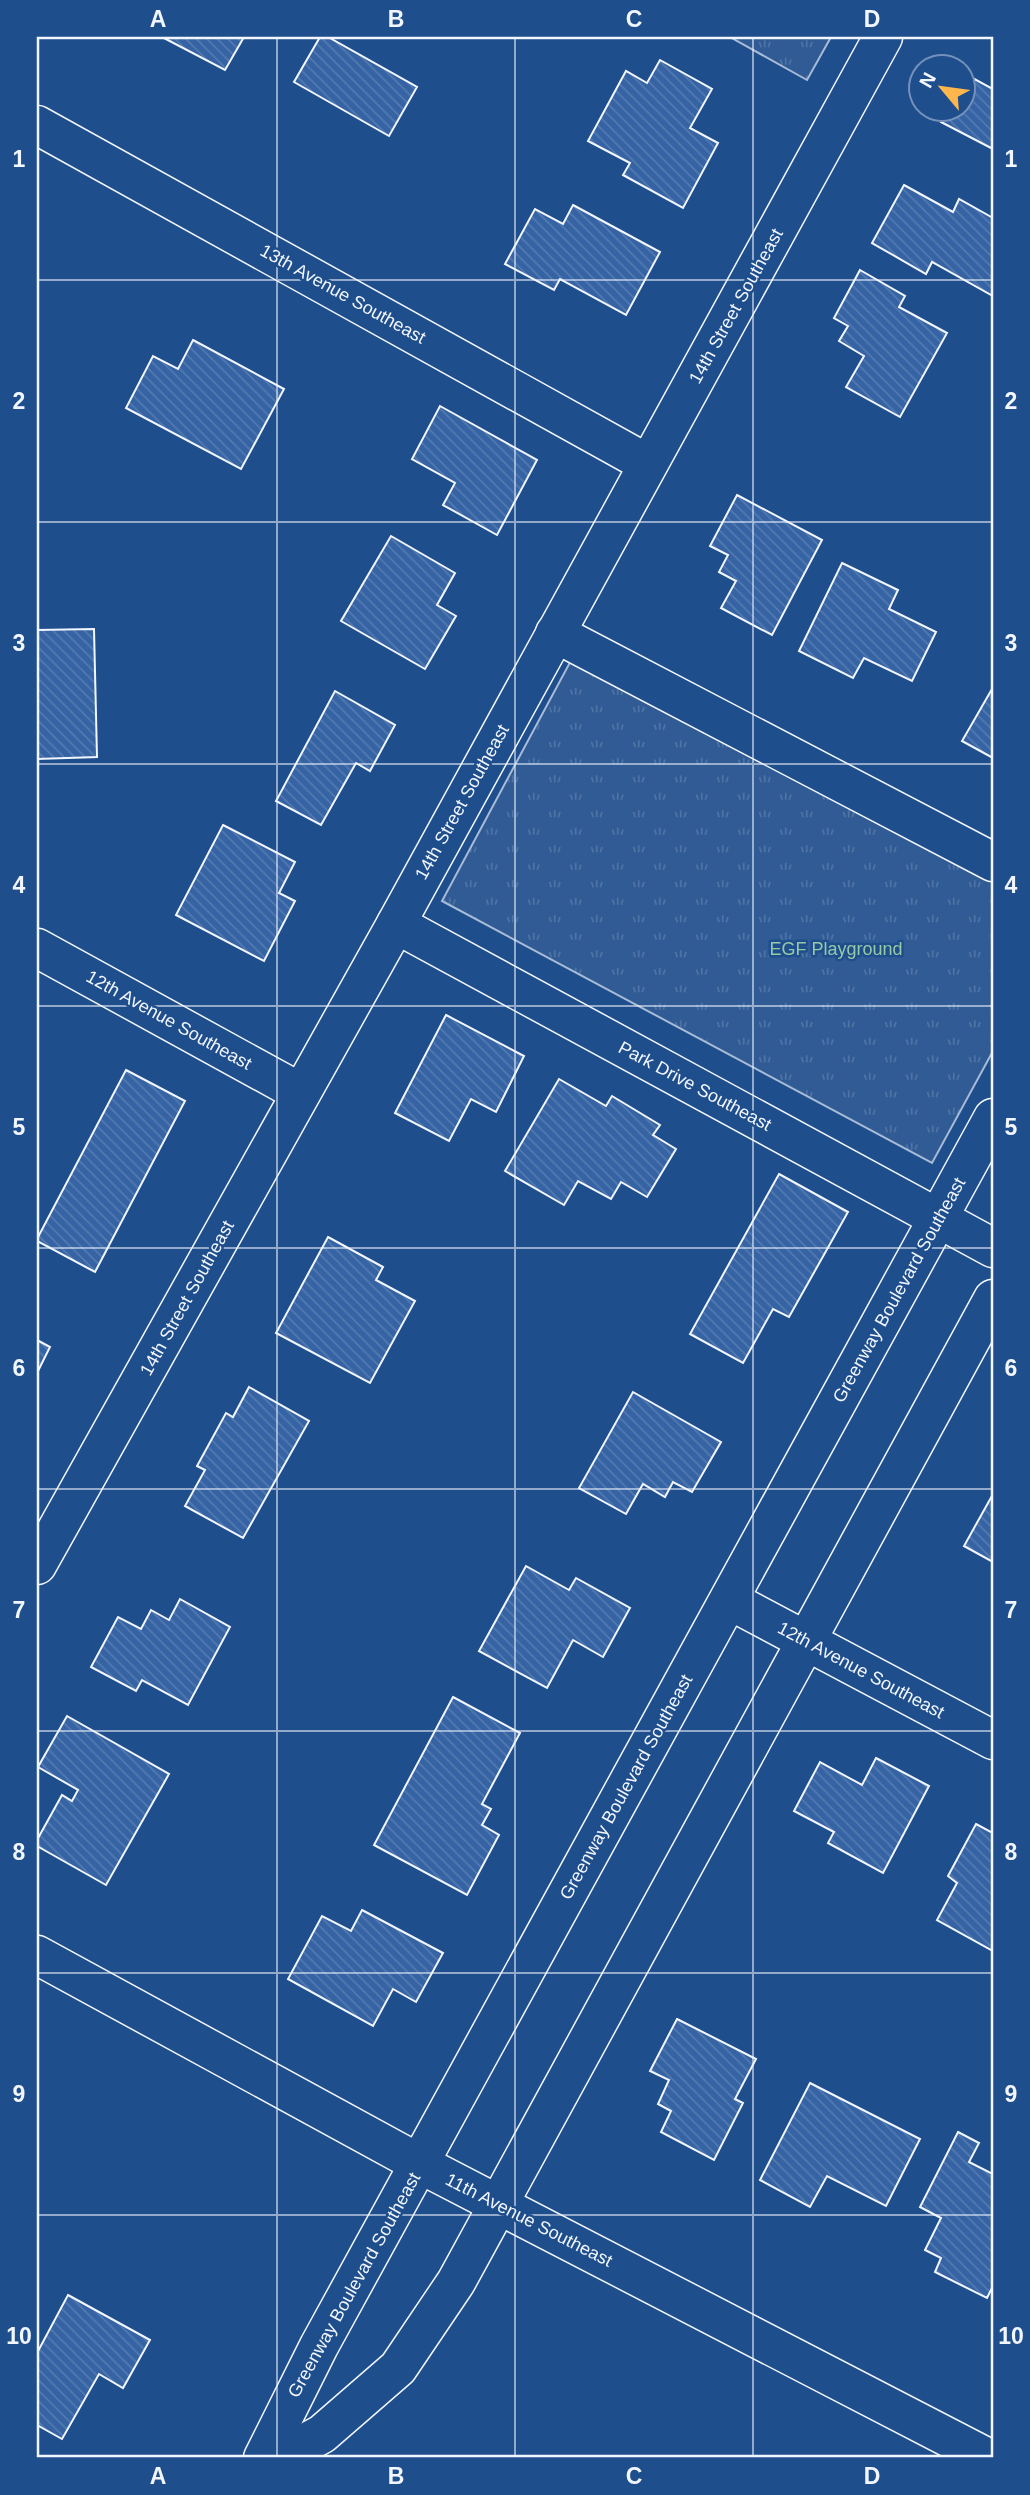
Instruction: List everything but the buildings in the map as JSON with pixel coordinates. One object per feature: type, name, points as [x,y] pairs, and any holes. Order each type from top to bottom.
[{"type":"street","name":"14th Street Southeast","points":[[37,1566],[396,924],[883,37]]},
{"type":"street","name":"13th Avenue Southeast","points":[[37,125],[648,464]]},
{"type":"street","points":[[555,633],[993,862]]},
{"type":"street","name":"Park Drive Southeast","points":[[396,924],[993,1248]]},
{"type":"street","name":"12th Avenue Southeast","points":[[37,948],[302,1093]]},
{"type":"street","name":"Greenway Boulevard Southeast","points":[[263,2458],[319,2346],[993,1118]]},
{"type":"street","points":[[278,2458],[322,2434],[398,2368],[456,2282],[993,1299]]},
{"type":"street","name":"12th Avenue Southeast","points":[[729,1600],[993,1740]]},
{"type":"street","name":"11th Avenue Southeast","points":[[37,1955],[420,2164],[988,2458]]},
{"type":"green space","points":[[730,37],[831,37],[807,80]]},
{"type":"green space","name":"EGF Playground","points":[[575,653],[993,868],[993,1051],[932,1163],[442,901]]}]
